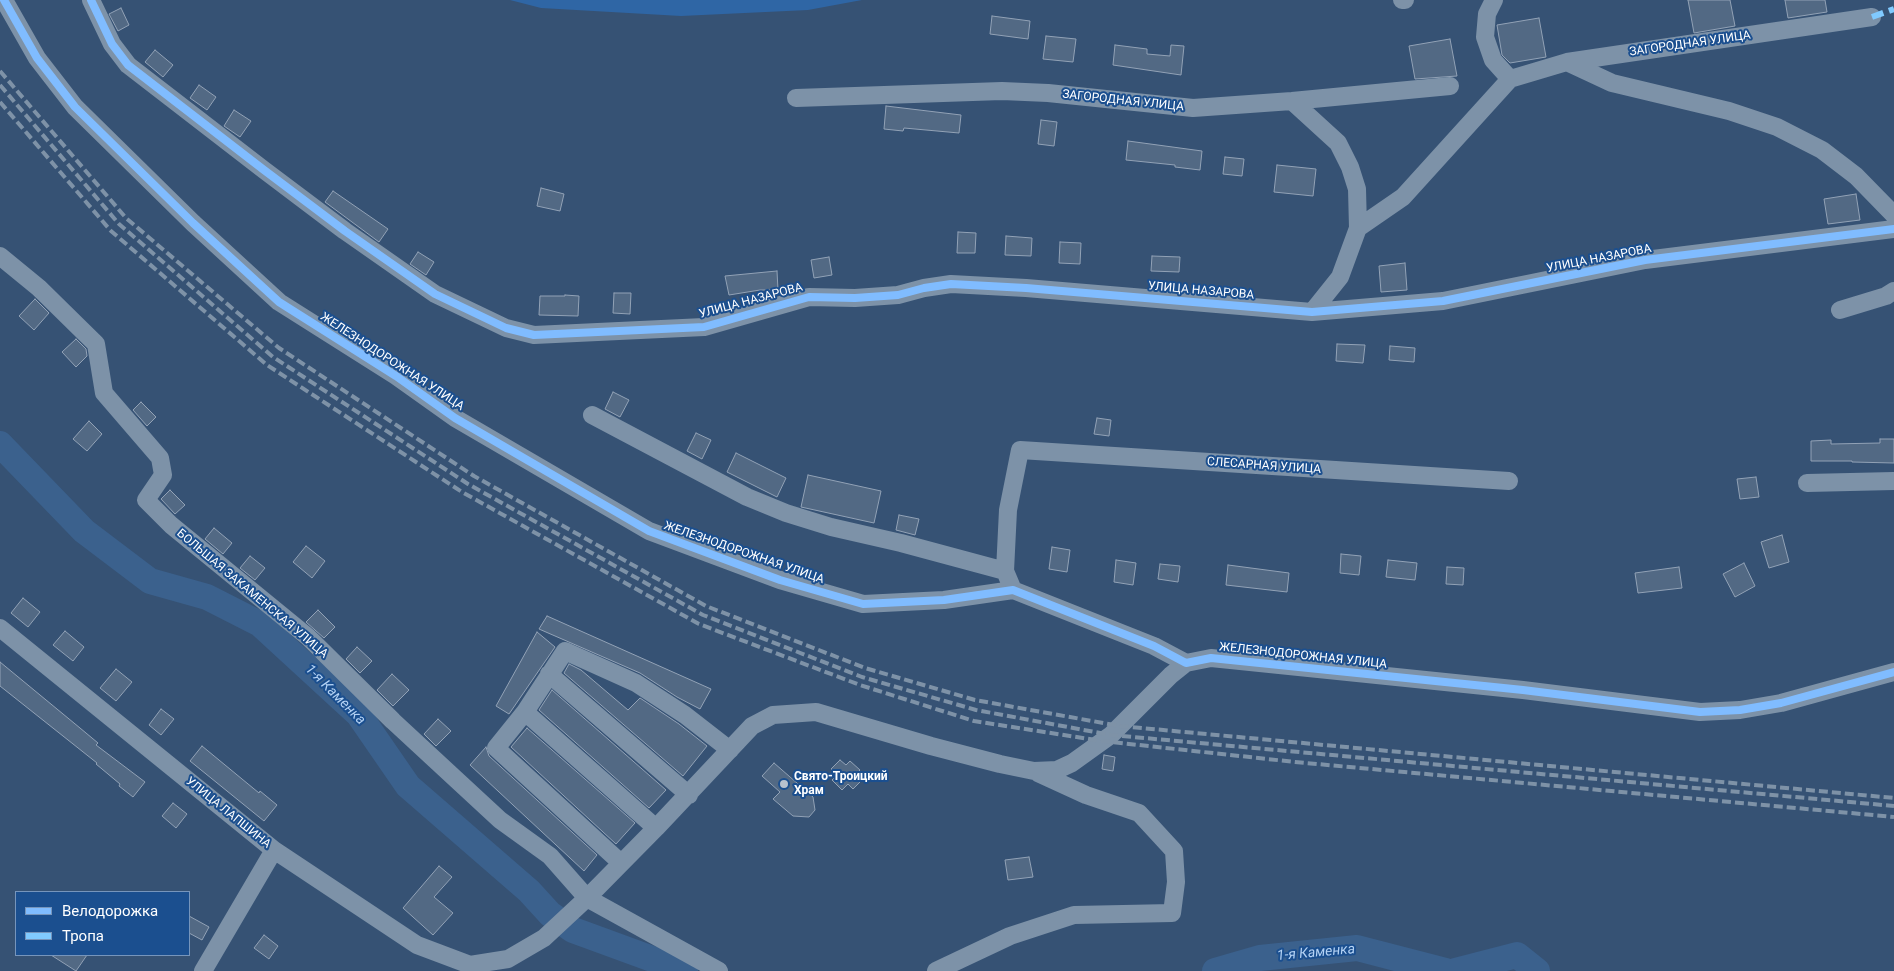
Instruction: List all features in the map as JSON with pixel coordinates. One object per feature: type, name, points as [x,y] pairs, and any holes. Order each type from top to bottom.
[{"type":"street","name":"ЖЕЛЕЗНОДОРОЖНАЯ УЛИЦА","points":[[4,0],[37,58],[75,107],[193,223],[279,302],[396,376],[456,418],[648,531],[780,580],[863,604],[944,600],[1013,590],[1154,646],[1186,663],[1211,658],[1523,690],[1700,712],[1740,710],[1781,704],[1894,672]]},
{"type":"street","name":"УЛИЦА НАЗАРОВА","points":[[90,0],[112,44],[128,65],[345,231],[435,294],[506,328],[534,334],[704,327],[809,297],[855,298],[898,295],[924,288],[951,284],[1026,288],[1312,312],[1443,301],[1645,260],[1894,229]]},
{"type":"street","points":[[1358,228],[1403,197],[1510,79],[1493,60],[1485,37],[1487,14],[1494,0]]},
{"type":"street","name":"ЗАГОРОДНАЯ УЛИЦА","points":[[1510,79],[1567,62],[1872,17]]},
{"type":"street","points":[[1567,62],[1612,83],[1729,110],[1777,127],[1822,150],[1856,176],[1894,214]]},
{"type":"street","name":"ЗАГОРОДНАЯ УЛИЦА","points":[[796,98],[1002,91],[1048,93],[1193,108],[1450,86]]},
{"type":"street","points":[[1292,101],[1338,143],[1350,167],[1357,189],[1358,228],[1340,277],[1312,312]]},
{"type":"street","name":"БОЛЬШАЯ ЗАКАМЕНСКАЯ УЛИЦА","points":[[0,256],[39,288],[96,344],[104,393],[160,458],[163,475],[146,500],[171,526],[308,637],[393,721],[500,820],[550,856],[587,898],[719,971]]},
{"type":"street","points":[[1840,310],[1886,296],[1894,291]]},
{"type":"street","points":[[592,415],[747,497],[786,513],[830,527],[900,543],[1005,571],[1013,590]]},
{"type":"street","name":"СЛЕСАРНАЯ УЛИЦА","points":[[1005,571],[1008,510],[1020,450],[1509,481]]},
{"type":"street","points":[[1807,483],[1894,481]]},
{"type":"street","name":"УЛИЦА ЛАПШИНА","points":[[0,628],[274,850],[417,945],[472,968]]},
{"type":"street","points":[[621,863],[496,748],[525,712],[565,651],[636,683],[684,715],[730,750]]},
{"type":"street","points":[[1034,771],[1057,770],[1079,758],[1111,735],[1170,675],[1186,663]]},
{"type":"street","points":[[549,674],[689,794]]},
{"type":"street","points":[[525,712],[656,828]]},
{"type":"street","points":[[472,968],[508,959],[544,938],[587,898],[656,828],[752,726],[773,715],[816,712],[931,746],[1034,771],[1086,795],[1140,813],[1174,851],[1176,882],[1172,913],[1074,915],[1010,936],[936,971]]},
{"type":"street","points":[[203,971],[274,850]]},
{"type":"shaded area","points":[[510,0],[862,0],[808,10],[681,16],[541,8]]},
{"type":"building","points":[[1688,0],[1730,0],[1735,26],[1694,33]]},
{"type":"building","points":[[1785,0],[1825,0],[1827,12],[1788,18]]},
{"type":"building","points":[[121,8],[129,25],[118,31],[109,14]]},
{"type":"building","points":[[992,16],[1030,21],[1028,39],[990,34]]},
{"type":"building","points":[[1539,18],[1546,57],[1510,63],[1502,55],[1497,25]]},
{"type":"building","points":[[1046,36],[1076,39],[1073,62],[1043,59]]},
{"type":"building","points":[[1450,39],[1457,76],[1415,79],[1409,46]]},
{"type":"building","points":[[1115,45],[1147,49],[1147,54],[1170,56],[1171,45],[1184,46],[1181,75],[1113,65]]},
{"type":"building","points":[[155,50],[173,65],[163,77],[145,62]]},
{"type":"building","points":[[199,85],[216,97],[207,110],[190,98]]},
{"type":"building","points":[[886,106],[961,115],[959,133],[904,128],[903,131],[884,129]]},
{"type":"building","points":[[234,110],[251,121],[240,137],[224,126]]},
{"type":"building","points":[[1041,120],[1057,122],[1054,146],[1038,144]]},
{"type":"building","points":[[1128,141],[1202,151],[1200,170],[1175,167],[1175,165],[1126,160]]},
{"type":"building","points":[[1225,157],[1244,159],[1242,176],[1223,174]]},
{"type":"building","points":[[1277,165],[1316,169],[1313,196],[1274,192]]},
{"type":"building","points":[[541,188],[564,194],[560,211],[537,206]]},
{"type":"building","points":[[333,191],[388,229],[379,242],[325,202]]},
{"type":"building","points":[[1856,194],[1860,220],[1828,224],[1824,199]]},
{"type":"building","points":[[958,232],[976,233],[975,253],[957,253]]},
{"type":"building","points":[[1006,236],[1032,238],[1031,256],[1005,255]]},
{"type":"building","points":[[1060,242],[1081,243],[1080,264],[1059,263]]},
{"type":"building","points":[[418,252],[434,262],[426,275],[410,264]]},
{"type":"building","points":[[1152,256],[1180,257],[1179,272],[1151,271]]},
{"type":"building","points":[[829,257],[832,275],[814,278],[811,260]]},
{"type":"building","points":[[1405,263],[1407,290],[1381,292],[1379,266]]},
{"type":"building","points":[[777,271],[778,290],[760,290],[729,295],[725,276]]},
{"type":"building","points":[[614,293],[631,293],[630,314],[613,313]]},
{"type":"building","points":[[540,296],[579,296],[578,316],[539,315]]},
{"type":"building","points":[[35,299],[49,313],[34,330],[19,316]]},
{"type":"building","points":[[76,339],[86,349],[87,356],[76,367],[62,352]]},
{"type":"building","points":[[1337,344],[1365,345],[1363,363],[1336,361]]},
{"type":"building","points":[[1390,346],[1415,348],[1414,362],[1389,360]]},
{"type":"building","points":[[613,392],[629,400],[620,417],[605,409]]},
{"type":"building","points":[[141,402],[156,417],[147,426],[133,410]]},
{"type":"building","points":[[1097,418],[1111,420],[1109,436],[1094,434]]},
{"type":"building","points":[[89,421],[102,434],[87,451],[73,439]]},
{"type":"building","points":[[696,433],[711,440],[702,459],[687,451]]},
{"type":"building","points":[[1880,439],[1894,439],[1894,463],[1811,461],[1811,441],[1831,440],[1831,444],[1880,443]]},
{"type":"building","points":[[736,453],[786,478],[777,497],[727,472]]},
{"type":"building","points":[[808,475],[881,491],[874,523],[801,507]]},
{"type":"building","points":[[1756,477],[1759,497],[1740,499],[1737,479]]},
{"type":"building","points":[[170,490],[185,505],[175,514],[161,499]]},
{"type":"building","points":[[899,515],[919,519],[915,535],[896,530]]},
{"type":"building","points":[[214,528],[232,543],[223,554],[205,539]]},
{"type":"building","points":[[1782,535],[1789,562],[1769,568],[1761,542]]},
{"type":"building","points":[[306,546],[325,561],[312,578],[293,562]]},
{"type":"building","points":[[1052,547],[1070,550],[1067,572],[1049,569]]},
{"type":"building","points":[[1341,554],[1361,556],[1359,575],[1340,573]]},
{"type":"building","points":[[250,556],[265,568],[255,580],[240,568]]},
{"type":"building","points":[[1116,560],[1136,563],[1133,585],[1114,582]]},
{"type":"building","points":[[1388,560],[1417,563],[1415,580],[1386,577]]},
{"type":"building","points":[[1744,563],[1755,586],[1735,597],[1723,574]]},
{"type":"building","points":[[1160,564],[1180,566],[1178,582],[1158,579]]},
{"type":"building","points":[[1228,565],[1289,573],[1287,592],[1226,585]]},
{"type":"building","points":[[1447,567],[1464,568],[1463,585],[1446,584]]},
{"type":"building","points":[[1679,567],[1682,588],[1638,593],[1635,573]]},
{"type":"building","points":[[23,598],[40,612],[28,627],[11,613]]},
{"type":"building","points":[[318,610],[335,627],[324,638],[306,622]]},
{"type":"building","points":[[547,616],[711,689],[700,709],[677,697],[640,673],[539,629]]},
{"type":"building","points":[[65,631],[84,647],[73,661],[53,645]]},
{"type":"building","points":[[537,632],[555,647],[509,714],[496,706]]},
{"type":"building","points":[[357,647],[372,661],[360,673],[346,659]]},
{"type":"building","points":[[0,662],[98,743],[96,745],[145,782],[133,797],[119,786],[120,784],[97,763],[0,686]]},
{"type":"building","points":[[569,664],[581,670],[628,710],[640,698],[679,724],[707,746],[683,776],[564,673]]},
{"type":"building","points":[[116,669],[132,682],[116,701],[100,688]]},
{"type":"building","points":[[392,674],[409,690],[393,706],[377,690]]},
{"type":"building","points":[[552,690],[666,790],[649,808],[539,710]]},
{"type":"building","points":[[161,709],[174,719],[161,735],[149,725]]},
{"type":"building","points":[[438,719],[451,731],[436,746],[424,734]]},
{"type":"building","points":[[527,728],[635,823],[616,844],[511,747]]},
{"type":"building","points":[[202,746],[259,793],[260,791],[277,805],[264,821],[190,761]]},
{"type":"building","points":[[486,747],[489,756],[597,855],[584,871],[470,765]]},
{"type":"building","points":[[1104,755],[1115,757],[1113,771],[1102,769]]},
{"type":"building","points":[[840,760],[846,765],[850,761],[860,770],[856,774],[862,780],[853,789],[848,784],[842,790],[832,780],[837,775],[831,769]]},
{"type":"building","name":"Свято-Троицкий Храм","points":[[774,763],[813,797],[815,810],[809,817],[793,816],[773,799],[780,792],[762,776]]},
{"type":"building","points":[[173,803],[187,814],[176,828],[162,816]]},
{"type":"building","points":[[1029,857],[1033,877],[1008,880],[1005,860]]},
{"type":"building","points":[[439,866],[452,877],[434,897],[453,913],[433,935],[403,908]]},
{"type":"building","points":[[190,917],[209,927],[202,940],[190,934]]},
{"type":"building","points":[[264,935],[278,946],[269,959],[254,948]]},
{"type":"building","points":[[53,956],[86,956],[76,971]]},
{"type":"waterway","name":"1-я Каменка","points":[[0,444],[84,531],[150,581],[207,597],[260,624],[359,715],[408,786],[529,891],[550,914],[573,930],[685,971]]},
{"type":"waterway","name":"1-я Каменка","points":[[1215,971],[1260,958],[1357,948],[1446,971]]},
{"type":"waterway","name":"1-я Каменка","points":[[1455,971],[1517,955],[1537,971]]},
{"type":"railway","points":[[0,71],[126,218],[279,348],[474,476],[706,606],[865,668],[975,700],[1120,726],[1894,798]]},
{"type":"railway","points":[[0,85],[119,224],[273,357],[468,484],[703,615],[862,677],[976,710],[1111,735],[1894,806]]},
{"type":"railway","points":[[0,102],[111,231],[267,365],[462,492],[699,624],[860,685],[974,721],[1102,741],[1295,762],[1894,817]]},
{"type":"marked path","points":[[1872,17],[1894,9]]},
{"type":"cycle path","points":[[4,0],[37,58],[75,107],[193,223],[279,302],[396,376],[455,418],[649,531],[780,580],[863,604],[944,600],[1013,590],[1154,646],[1186,663],[1211,658],[1523,690],[1700,712],[1740,710],[1781,703],[1894,672]]},
{"type":"cycle path","points":[[91,0],[112,44],[128,65],[264,170],[345,231],[435,294],[506,328],[534,335],[704,327],[809,297],[855,298],[898,295],[924,288],[951,284],[1026,288],[1312,312],[1443,301],[1645,260],[1894,229]]},
{"type":"place","name":"Свято-Троицкий Храм","points":[[784,784]]}]
